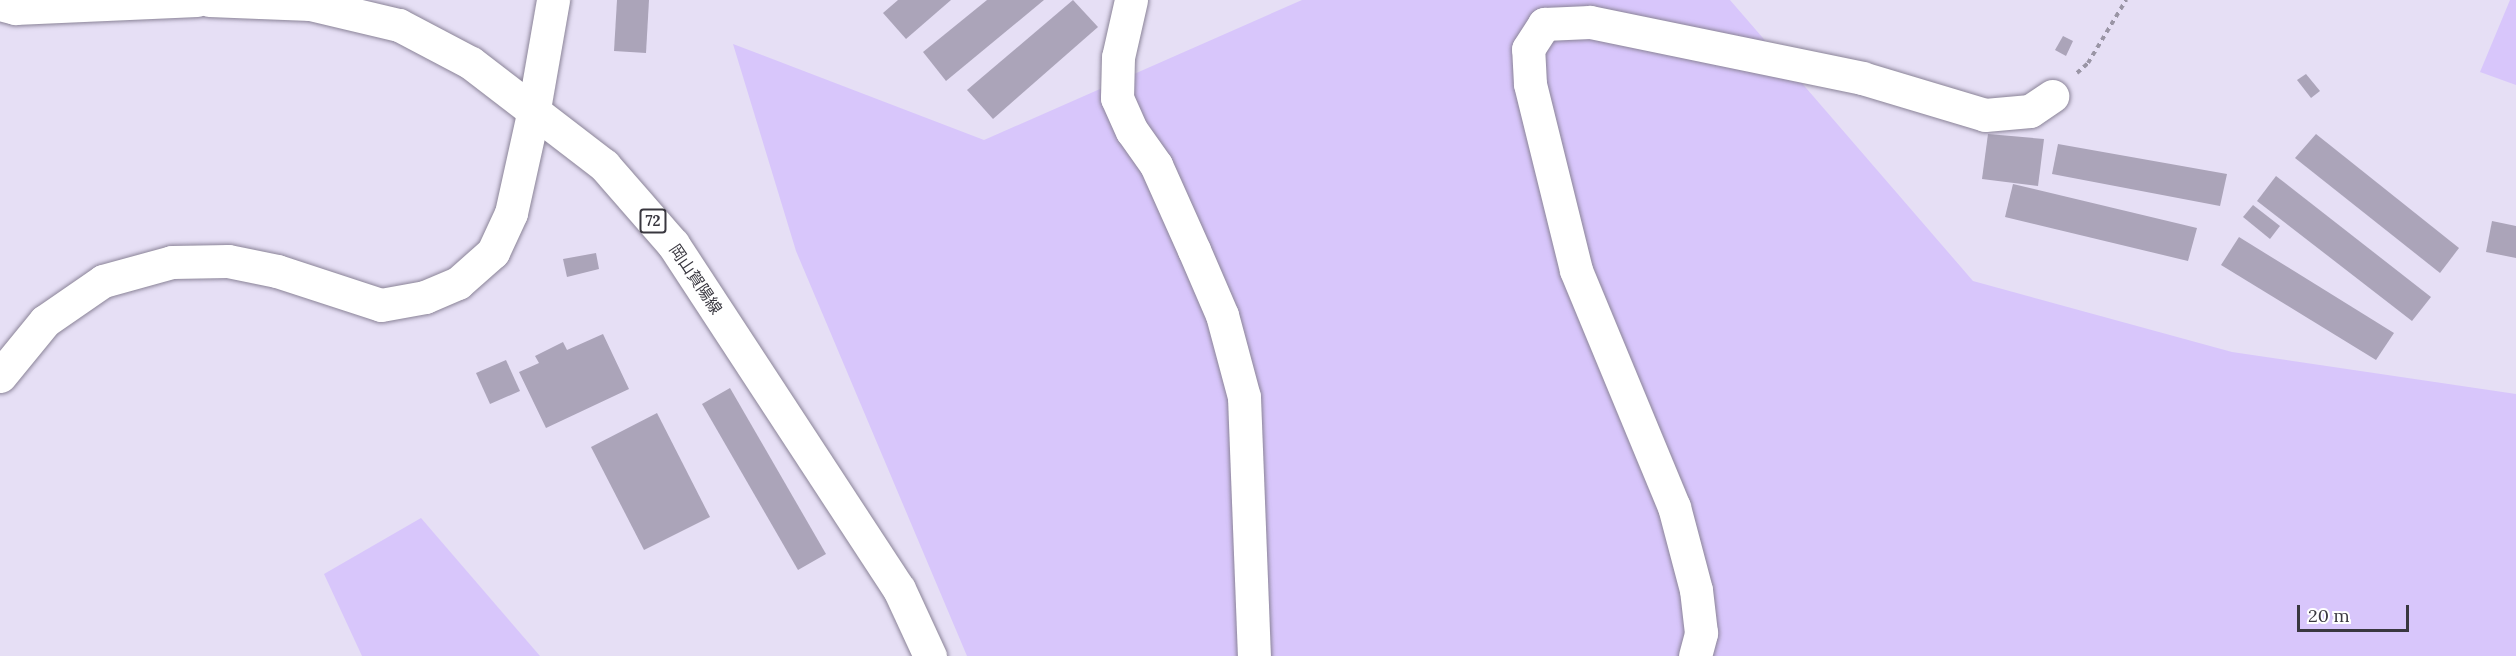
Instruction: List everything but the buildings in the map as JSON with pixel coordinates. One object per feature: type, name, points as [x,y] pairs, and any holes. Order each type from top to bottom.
[{"type":"street","points":[[0,4],[15,8],[197,0]]},
{"type":"street","name":"岡山賀陽線","points":[[209,0],[310,4],[399,25],[471,63],[534,109],[604,165],[673,244],[899,589],[930,656]]},
{"type":"street","points":[[0,376],[45,321],[103,281],[172,262],[228,261],[277,271],[381,305],[425,297],[458,283],[493,252],[511,213],[534,109],[554,0]]},
{"type":"street","points":[[1131,0],[1118,57],[1117,98],[1132,131],[1156,165],[1222,315],[1244,397],[1254,656]]},
{"type":"street","points":[[1695,656],[1701,633],[1696,590],[1674,507],[1576,270],[1530,84],[1528,49],[1544,24],[1590,22],[1862,78],[1984,115],[2030,111],[2052,96]]},
{"type":"path","points":[[2052,96],[2088,63],[2126,0]]},
{"type":"shaded area","points":[[1302,0],[1730,0],[1973,281],[2232,352],[2516,394],[2516,656],[967,656],[796,251],[733,44],[984,140]]},
{"type":"shaded area","points":[[2510,0],[2516,0],[2516,85],[2480,72]]},
{"type":"shaded area","points":[[421,518],[540,656],[362,656],[324,574]]}]
